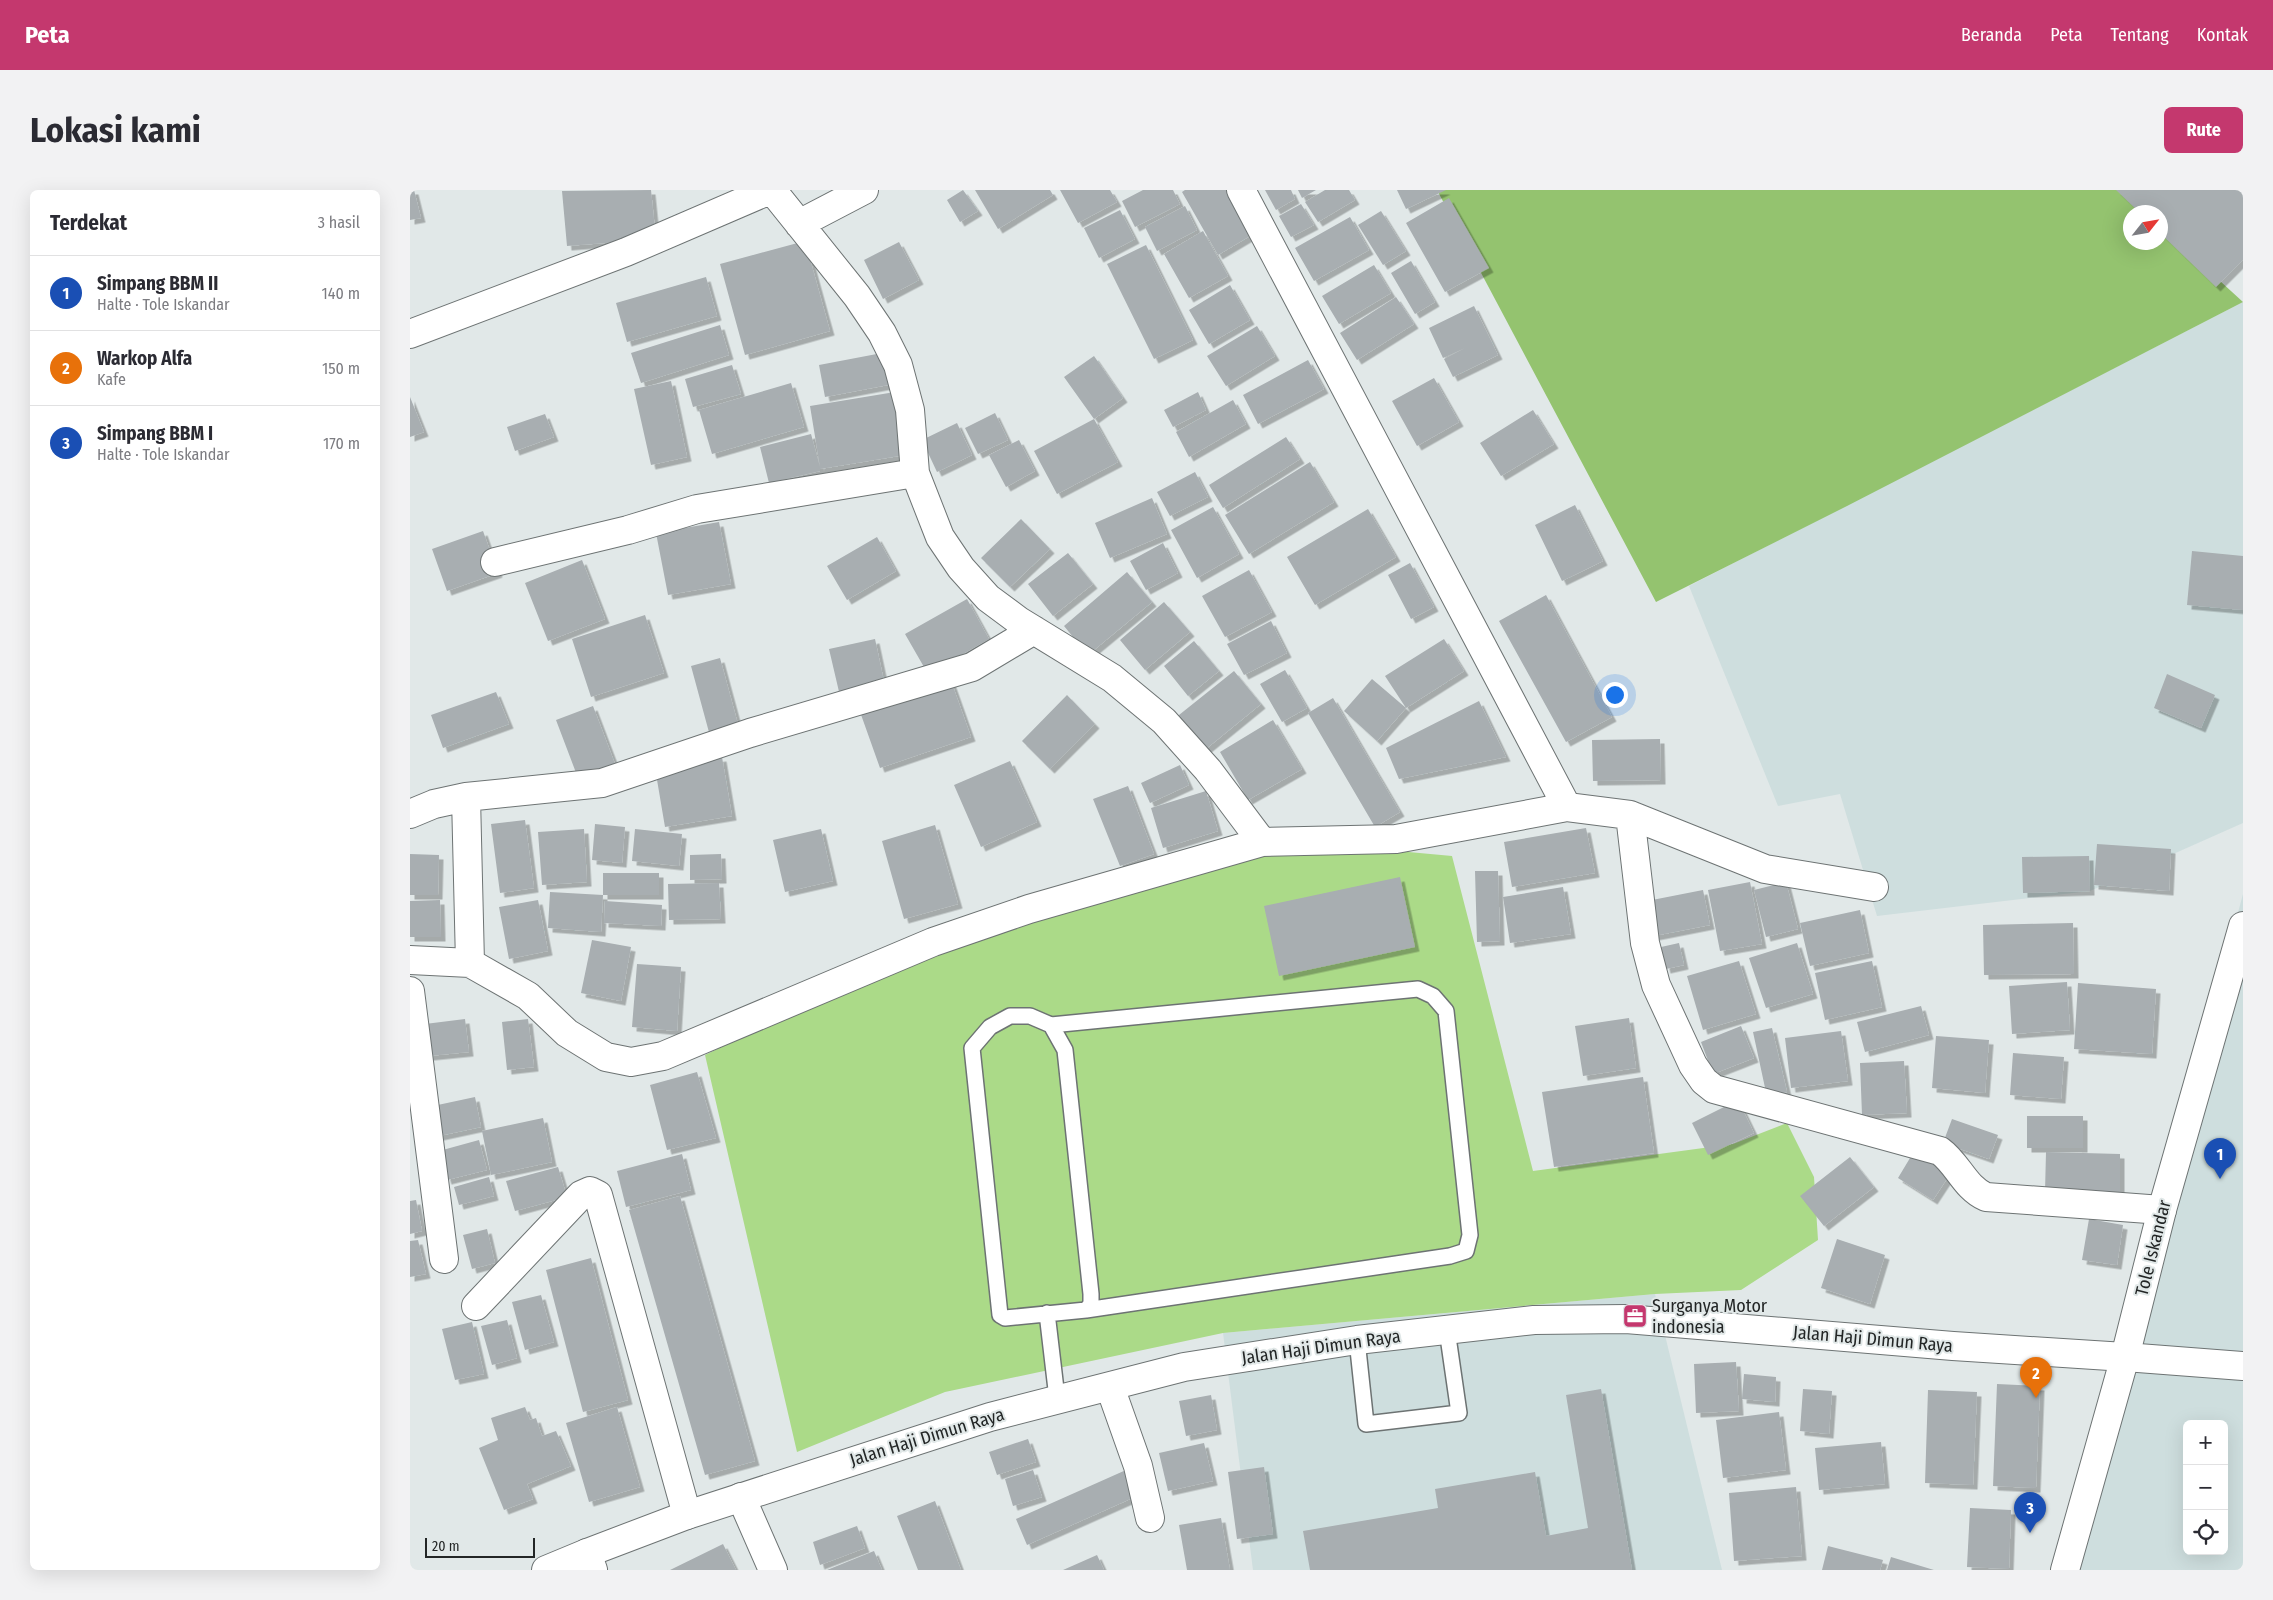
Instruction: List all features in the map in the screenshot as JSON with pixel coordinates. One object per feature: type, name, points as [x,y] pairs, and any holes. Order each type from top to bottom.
[{"type":"street","points":[[410,334],[626,252],[771,190],[857,296],[882,333],[898,364],[910,410],[915,473],[940,537],[961,568],[988,598],[1034,630],[1112,678],[1164,721],[1208,770],[1262,842]]},
{"type":"street","points":[[799,224],[864,190]]},
{"type":"street","points":[[1241,190],[1567,807]]},
{"type":"street","points":[[495,562],[628,530],[696,509],[915,473]]},
{"type":"street","points":[[410,814],[434,804],[466,796],[602,783],[750,733],[972,667],[1034,630]]},
{"type":"street","points":[[466,796],[470,963]]},
{"type":"street","points":[[410,960],[470,963],[528,996],[567,1032],[606,1057],[631,1062],[663,1056],[933,942],[1029,909],[1262,842],[1396,838],[1567,807],[1630,815],[1765,869],[1874,887]]},
{"type":"street","points":[[1630,815],[1645,942],[1656,985],[1693,1065],[1704,1081],[1714,1089],[1940,1151],[1949,1158],[1976,1193],[1986,1197],[2162,1210]]},
{"type":"street","name":"Tole Iskandar","points":[[2065,1570],[2125,1357],[2162,1210],[2243,926]]},
{"type":"street","points":[[410,991],[444,1259]]},
{"type":"street","points":[[476,1306],[581,1195],[590,1191],[598,1195],[687,1516]]},
{"type":"street","name":"Jalan Haji Dimun Raya","points":[[546,1570],[590,1561],[687,1516],[740,1498],[990,1417],[1057,1398],[1110,1387],[1184,1367],[1358,1340],[1534,1320],[1626,1319],[1953,1346],[2243,1366]]},
{"type":"street","points":[[1110,1387],[1138,1466],[1150,1518]]},
{"type":"street","points":[[740,1498],[773,1570]]},
{"type":"lane","points":[[1418,989],[1433,996],[1446,1012],[1470,1236],[1466,1251],[1450,1256],[1086,1310],[1005,1318],[1000,1315],[972,1048],[990,1027],[1010,1016],[1030,1016],[1051,1025],[1418,989]]},
{"type":"lane","points":[[1051,1025],[1065,1050],[1092,1294],[1091,1304],[1086,1310]]},
{"type":"lane","points":[[1047,1313],[1057,1398]]},
{"type":"lane","points":[[1358,1340],[1366,1424],[1376,1423],[1459,1413],[1447,1330]]},
{"type":"shaded area","points":[[2243,302],[2243,823],[2090,891],[1877,916],[1840,794],[1778,806],[1689,586]]},
{"type":"shaded area","points":[[2243,894],[2243,1570],[2060,1570]]},
{"type":"shaded area","points":[[1655,1294],[1722,1570],[1253,1570],[1223,1333]]},
{"type":"green space","points":[[1437,190],[2118,190],[2136,205],[2123,205],[2123,250],[2168,250],[2168,233],[2243,302],[1847,506],[1656,602]]},
{"type":"green space","points":[[1236,836],[1452,856],[1533,1171],[1733,1144],[1787,1123],[1814,1177],[1818,1240],[1741,1290],[1655,1294],[1223,1333],[945,1392],[797,1452],[705,1055],[923,949]]},
{"type":"building","points":[[410,190],[414,190],[421,218],[410,220]]},
{"type":"building","points":[[651,190],[656,239],[567,246],[562,191]]},
{"type":"building","points":[[963,190],[978,211],[960,222],[947,200]]},
{"type":"building","points":[[975,190],[1050,190],[1053,195],[998,229]]},
{"type":"building","points":[[1060,190],[1110,190],[1117,202],[1078,223]]},
{"type":"building","points":[[1143,190],[1173,190],[1180,204],[1135,227],[1122,201]]},
{"type":"building","points":[[1185,190],[1236,190],[1260,230],[1218,255],[1182,192]]},
{"type":"building","points":[[1265,190],[1291,190],[1295,199],[1276,210]]},
{"type":"building","points":[[1298,190],[1316,190],[1302,198]]},
{"type":"building","points":[[1325,190],[1349,190],[1355,200],[1318,222],[1305,202]]},
{"type":"building","points":[[1397,190],[1446,190],[1406,209]]},
{"type":"building","points":[[2116,190],[2243,190],[2243,260],[2216,287],[2168,241],[2168,205],[2132,205]]},
{"type":"building","points":[[1449,198],[1489,268],[1445,292],[1406,223]]},
{"type":"building","points":[[1301,204],[1314,225],[1291,237],[1279,216]]},
{"type":"building","points":[[1185,206],[1197,230],[1157,251],[1145,227]]},
{"type":"building","points":[[1120,210],[1135,239],[1099,258],[1084,228]]},
{"type":"building","points":[[1381,211],[1406,251],[1383,265],[1358,225]]},
{"type":"building","points":[[1350,217],[1369,250],[1314,281],[1295,248]]},
{"type":"building","points":[[1203,231],[1228,276],[1189,298],[1164,254]]},
{"type":"building","points":[[805,241],[830,331],[745,355],[720,264]]},
{"type":"building","points":[[899,242],[919,280],[883,299],[864,260]]},
{"type":"building","points":[[1146,245],[1193,340],[1154,359],[1107,264]]},
{"type":"building","points":[[1411,261],[1435,302],[1415,314],[1391,273]]},
{"type":"building","points":[[1374,265],[1391,293],[1339,324],[1322,296]]},
{"type":"building","points":[[706,277],[717,316],[627,342],[616,303]]},
{"type":"building","points":[[1230,285],[1250,320],[1209,344],[1189,310]]},
{"type":"building","points":[[1396,297],[1414,324],[1357,360],[1340,333]]},
{"type":"building","points":[[1474,306],[1498,355],[1453,377],[1444,359],[1465,348],[1443,358],[1429,328]]},
{"type":"building","points":[[720,325],[729,355],[641,383],[631,353]]},
{"type":"building","points":[[1257,326],[1275,356],[1226,386],[1207,356]]},
{"type":"building","points":[[882,353],[888,385],[825,397],[819,365]]},
{"type":"building","points":[[1094,356],[1123,398],[1094,419],[1064,377]]},
{"type":"building","points":[[1308,360],[1324,389],[1258,424],[1243,395]]},
{"type":"building","points":[[732,365],[741,394],[693,407],[685,379]]},
{"type":"building","points":[[1434,378],[1459,422],[1417,446],[1392,401]]},
{"type":"building","points":[[671,381],[687,457],[651,465],[634,389]]},
{"type":"building","points":[[791,383],[804,427],[712,454],[699,410]]},
{"type":"building","points":[[895,392],[905,455],[820,469],[820,471],[769,483],[760,447],[811,434],[820,467],[810,406]]},
{"type":"building","points":[[1198,392],[1206,410],[1173,427],[1164,410]]},
{"type":"building","points":[[410,397],[424,432],[410,437]]},
{"type":"building","points":[[1233,400],[1246,424],[1189,457],[1176,432]]},
{"type":"building","points":[[1533,410],[1554,444],[1501,476],[1480,443]]},
{"type":"building","points":[[995,413],[1008,440],[978,454],[965,428]]},
{"type":"building","points":[[545,414],[554,437],[515,451],[507,427]]},
{"type":"building","points":[[1094,419],[1118,462],[1057,494],[1034,451]]},
{"type":"building","points":[[957,423],[972,455],[937,472],[922,440]]},
{"type":"building","points":[[1286,437],[1300,459],[1223,508],[1209,485]]},
{"type":"building","points":[[1019,440],[1035,471],[1006,487],[989,455]]},
{"type":"building","points":[[1310,462],[1334,502],[1249,554],[1225,515]]},
{"type":"building","points":[[1195,472],[1208,497],[1170,516],[1157,492]]},
{"type":"building","points":[[1152,498],[1167,534],[1110,558],[1095,523]]},
{"type":"building","points":[[1575,505],[1603,561],[1562,581],[1535,525]]},
{"type":"building","points":[[1213,507],[1239,554],[1197,578],[1171,530]]},
{"type":"building","points":[[1368,509],[1396,557],[1315,605],[1287,557]]},
{"type":"building","points":[[1021,519],[1050,549],[1010,587],[981,558]]},
{"type":"building","points":[[719,522],[731,584],[668,595],[656,533]]},
{"type":"building","points":[[483,531],[498,573],[447,591],[432,549]]},
{"type":"building","points":[[877,537],[896,571],[847,600],[827,566]]},
{"type":"building","points":[[1163,543],[1178,573],[1146,590],[1130,561]]},
{"type":"building","points":[[2192,551],[2243,556],[2243,610],[2187,605]]},
{"type":"building","points":[[1068,553],[1093,584],[1053,616],[1028,584]]},
{"type":"building","points":[[582,560],[605,619],[548,641],[525,583]]},
{"type":"building","points":[[1410,563],[1434,607],[1411,619],[1388,575]]},
{"type":"building","points":[[1249,570],[1272,612],[1225,637],[1202,596]]},
{"type":"building","points":[[1127,572],[1152,602],[1088,655],[1064,626]]},
{"type":"building","points":[[1546,595],[1612,717],[1566,742],[1499,621]]},
{"type":"building","points":[[967,599],[989,639],[928,674],[905,634]]},
{"type":"building","points":[[1164,602],[1190,632],[1145,670],[1120,640]]},
{"type":"building","points":[[645,615],[664,673],[591,697],[572,639]]},
{"type":"building","points":[[1271,621],[1287,653],[1244,675],[1227,644]]},
{"type":"building","points":[[875,639],[885,686],[840,696],[829,649]]},
{"type":"building","points":[[1444,639],[1464,671],[1406,708],[1385,676]]},
{"type":"building","points":[[1194,641],[1219,671],[1188,696],[1164,666]]},
{"type":"building","points":[[720,658],[739,728],[710,736],[691,666]]},
{"type":"building","points":[[1285,670],[1307,708],[1282,722],[1260,684]]},
{"type":"building","points":[[1234,671],[1261,704],[1201,753],[1174,719]]},
{"type":"building","points":[[2167,674],[2215,695],[2201,728],[2154,708]]},
{"type":"building","points":[[950,678],[971,737],[880,768],[859,709]]},
{"type":"building","points":[[1372,679],[1406,708],[1377,741],[1344,711]]},
{"type":"building","points":[[496,692],[509,724],[443,748],[431,715]]},
{"type":"building","points":[[1067,695],[1095,724],[1050,769],[1022,741]]},
{"type":"building","points":[[1333,698],[1400,812],[1375,827],[1308,713]]},
{"type":"building","points":[[1479,701],[1506,757],[1399,779],[1386,748]]},
{"type":"building","points":[[593,706],[615,764],[578,778],[556,720]]},
{"type":"building","points":[[1273,720],[1302,769],[1248,800],[1220,752]]},
{"type":"building","points":[[1660,739],[1661,780],[1593,781],[1592,740]]},
{"type":"building","points":[[722,757],[732,816],[665,827],[655,768]]},
{"type":"building","points":[[1010,761],[1037,822],[981,847],[954,785]]},
{"type":"building","points":[[1180,765],[1189,785],[1150,803],[1141,783]]},
{"type":"building","points":[[1128,786],[1154,854],[1120,866],[1093,799]]},
{"type":"building","points":[[1206,791],[1218,831],[1163,848],[1151,808]]},
{"type":"building","points":[[525,820],[534,888],[500,893],[491,824]]},
{"type":"building","points":[[595,824],[625,827],[622,863],[592,860]]},
{"type":"building","points":[[935,825],[958,904],[904,919],[882,841]]},
{"type":"building","points":[[1586,828],[1595,873],[1512,887],[1504,842]]},
{"type":"building","points":[[584,829],[587,882],[542,885],[538,832]]},
{"type":"building","points":[[635,829],[682,834],[679,866],[632,861]]},
{"type":"building","points":[[821,829],[833,881],[785,892],[773,840]]},
{"type":"building","points":[[2097,844],[2171,849],[2169,891],[2094,885]]},
{"type":"building","points":[[410,854],[439,855],[438,895],[410,895]]},
{"type":"building","points":[[721,854],[722,879],[690,880],[690,855]]},
{"type":"building","points":[[2089,856],[2090,891],[2023,893],[2022,857]]},
{"type":"building","points":[[1475,871],[1498,871],[1500,941],[1477,942]]},
{"type":"building","points":[[603,873],[659,873],[659,895],[603,895]]},
{"type":"building","points":[[1400,877],[1415,947],[1279,976],[1264,906]]},
{"type":"building","points":[[1750,882],[1762,944],[1720,951],[1708,890]]},
{"type":"building","points":[[1786,882],[1798,929],[1766,937],[1754,890]]},
{"type":"building","points":[[719,883],[721,919],[669,920],[668,884]]},
{"type":"building","points":[[1563,887],[1571,934],[1510,943],[1503,897]]},
{"type":"building","points":[[1703,890],[1710,925],[1654,936],[1647,901]]},
{"type":"building","points":[[550,892],[603,895],[601,932],[548,928]]},
{"type":"building","points":[[440,900],[441,937],[410,937],[410,901]]},
{"type":"building","points":[[538,900],[548,951],[509,959],[499,907]]},
{"type":"building","points":[[605,901],[662,905],[661,926],[604,923]]},
{"type":"building","points":[[1860,910],[1869,953],[1810,966],[1800,923]]},
{"type":"building","points":[[2073,923],[2074,974],[1984,975],[1983,925]]},
{"type":"building","points":[[592,940],[631,947],[621,1001],[581,993]]},
{"type":"building","points":[[1679,943],[1684,965],[1666,969],[1661,947]]},
{"type":"building","points":[[1797,943],[1813,994],[1766,1008],[1749,958]]},
{"type":"building","points":[[1739,961],[1756,1014],[1703,1030],[1687,976]]},
{"type":"building","points":[[1872,961],[1882,1007],[1825,1020],[1815,973]]},
{"type":"building","points":[[637,964],[681,967],[677,1031],[632,1027]]},
{"type":"building","points":[[2067,982],[2070,1030],[2012,1034],[2009,986]]},
{"type":"building","points":[[2078,983],[2156,989],[2152,1054],[2074,1049]]},
{"type":"building","points":[[1921,1006],[1929,1035],[1865,1052],[1857,1022]]},
{"type":"building","points":[[1629,1018],[1636,1068],[1583,1076],[1575,1026]]},
{"type":"building","points":[[465,1019],[469,1052],[429,1056],[425,1024]]},
{"type":"building","points":[[528,1019],[534,1067],[507,1070],[502,1022]]},
{"type":"building","points":[[1741,1026],[1754,1058],[1713,1074],[1701,1042]]},
{"type":"building","points":[[1772,1028],[1787,1092],[1767,1097],[1753,1032]]},
{"type":"building","points":[[1841,1031],[1848,1081],[1791,1088],[1785,1038]]},
{"type":"building","points":[[1936,1036],[1989,1040],[1985,1093],[1932,1088]]},
{"type":"building","points":[[2013,1053],[2064,1057],[2061,1099],[2010,1095]]},
{"type":"building","points":[[1904,1061],[1907,1113],[1862,1115],[1860,1063]]},
{"type":"building","points":[[697,1072],[716,1138],[667,1150],[650,1085]]},
{"type":"building","points":[[1643,1077],[1654,1153],[1554,1167],[1542,1092]]},
{"type":"building","points":[[475,1097],[481,1127],[439,1136],[433,1106]]},
{"type":"building","points":[[1738,1100],[1754,1133],[1708,1155],[1692,1123]]},
{"type":"building","points":[[2027,1116],[2083,1116],[2083,1148],[2027,1148]]},
{"type":"building","points":[[543,1118],[552,1162],[491,1175],[482,1131]]},
{"type":"building","points":[[1952,1119],[1998,1135],[1989,1159],[1943,1143]]},
{"type":"building","points":[[479,1140],[487,1170],[447,1180],[439,1151]]},
{"type":"building","points":[[1916,1148],[1952,1171],[1933,1200],[1898,1178]]},
{"type":"building","points":[[2046,1152],[2120,1154],[2120,1194],[2045,1192]]},
{"type":"building","points":[[682,1154],[691,1190],[626,1207],[617,1171]]},
{"type":"building","points":[[1850,1157],[1874,1187],[1824,1226],[1800,1196]]},
{"type":"building","points":[[558,1167],[567,1197],[515,1211],[506,1181]]},
{"type":"building","points":[[489,1177],[494,1196],[459,1205],[454,1187]]},
{"type":"building","points":[[680,1196],[755,1461],[705,1475],[629,1210]]},
{"type":"building","points":[[416,1200],[422,1231],[410,1234],[410,1201]]},
{"type":"building","points":[[2089,1219],[2123,1225],[2117,1265],[2082,1260]]},
{"type":"building","points":[[487,1229],[495,1263],[472,1269],[463,1235]]},
{"type":"building","points":[[1837,1239],[1885,1255],[1870,1304],[1821,1288]]},
{"type":"building","points":[[418,1240],[426,1274],[410,1277],[410,1241]]},
{"type":"building","points":[[591,1258],[628,1400],[583,1412],[546,1270]]},
{"type":"building","points":[[541,1295],[554,1342],[525,1350],[512,1302]]},
{"type":"building","points":[[507,1320],[517,1358],[492,1365],[481,1326]]},
{"type":"building","points":[[472,1322],[484,1374],[455,1380],[442,1329]]},
{"type":"building","points":[[1736,1362],[1739,1411],[1696,1413],[1694,1364]]},
{"type":"building","points":[[1744,1374],[1776,1377],[1775,1402],[1742,1399]]},
{"type":"building","points":[[1997,1384],[2040,1386],[2036,1488],[1993,1486]]},
{"type":"building","points":[[1601,1389],[1632,1570],[1310,1570],[1303,1531],[1438,1508],[1435,1489],[1535,1472],[1546,1536],[1588,1528],[1566,1395]]},
{"type":"building","points":[[1803,1389],[1832,1391],[1829,1434],[1800,1431]]},
{"type":"building","points":[[1928,1390],[1977,1392],[1973,1485],[1925,1483]]},
{"type":"building","points":[[1211,1395],[1217,1430],[1186,1436],[1179,1401]]},
{"type":"building","points":[[525,1407],[530,1420],[536,1418],[542,1436],[556,1431],[571,1466],[527,1484],[533,1499],[504,1510],[479,1448],[498,1440],[491,1418]]},
{"type":"building","points":[[617,1407],[640,1487],[589,1502],[566,1423]]},
{"type":"building","points":[[1779,1412],[1786,1470],[1723,1478],[1716,1420]]},
{"type":"building","points":[[1028,1439],[1036,1462],[997,1475],[989,1452]]},
{"type":"building","points":[[1881,1442],[1885,1484],[1819,1490],[1815,1448]]},
{"type":"building","points":[[1204,1443],[1213,1481],[1168,1491],[1159,1453]]},
{"type":"building","points":[[1264,1467],[1273,1534],[1237,1539],[1228,1472]]},
{"type":"building","points":[[1033,1470],[1042,1497],[1013,1506],[1005,1479]]},
{"type":"building","points":[[1126,1470],[1137,1496],[1027,1545],[1016,1519]]},
{"type":"building","points":[[1796,1487],[1802,1556],[1734,1561],[1729,1493]]},
{"type":"building","points":[[935,1501],[961,1570],[918,1570],[897,1516]]},
{"type":"building","points":[[1970,1508],[2011,1510],[2009,1569],[1967,1567]]},
{"type":"building","points":[[1221,1518],[1230,1570],[1187,1570],[1179,1525]]},
{"type":"building","points":[[857,1526],[865,1548],[820,1565],[813,1542]]},
{"type":"building","points":[[723,1544],[736,1570],[670,1570]]},
{"type":"building","points":[[1828,1546],[1883,1560],[1880,1570],[1822,1570]]},
{"type":"building","points":[[874,1551],[882,1570],[827,1570]]},
{"type":"building","points":[[1097,1555],[1104,1570],[1063,1570]]},
{"type":"building","points":[[1891,1557],[1934,1570],[1887,1570]]},
{"type":"place","name":"Simpang BBM II","points":[[2220,1179]]},
{"type":"place","name":"Surganya Motor indonesia","points":[[1635,1316]]},
{"type":"place","name":"Warkop Alfa","points":[[2036,1398]]},
{"type":"place","name":"Simpang BBM I","points":[[2030,1533]]}]
